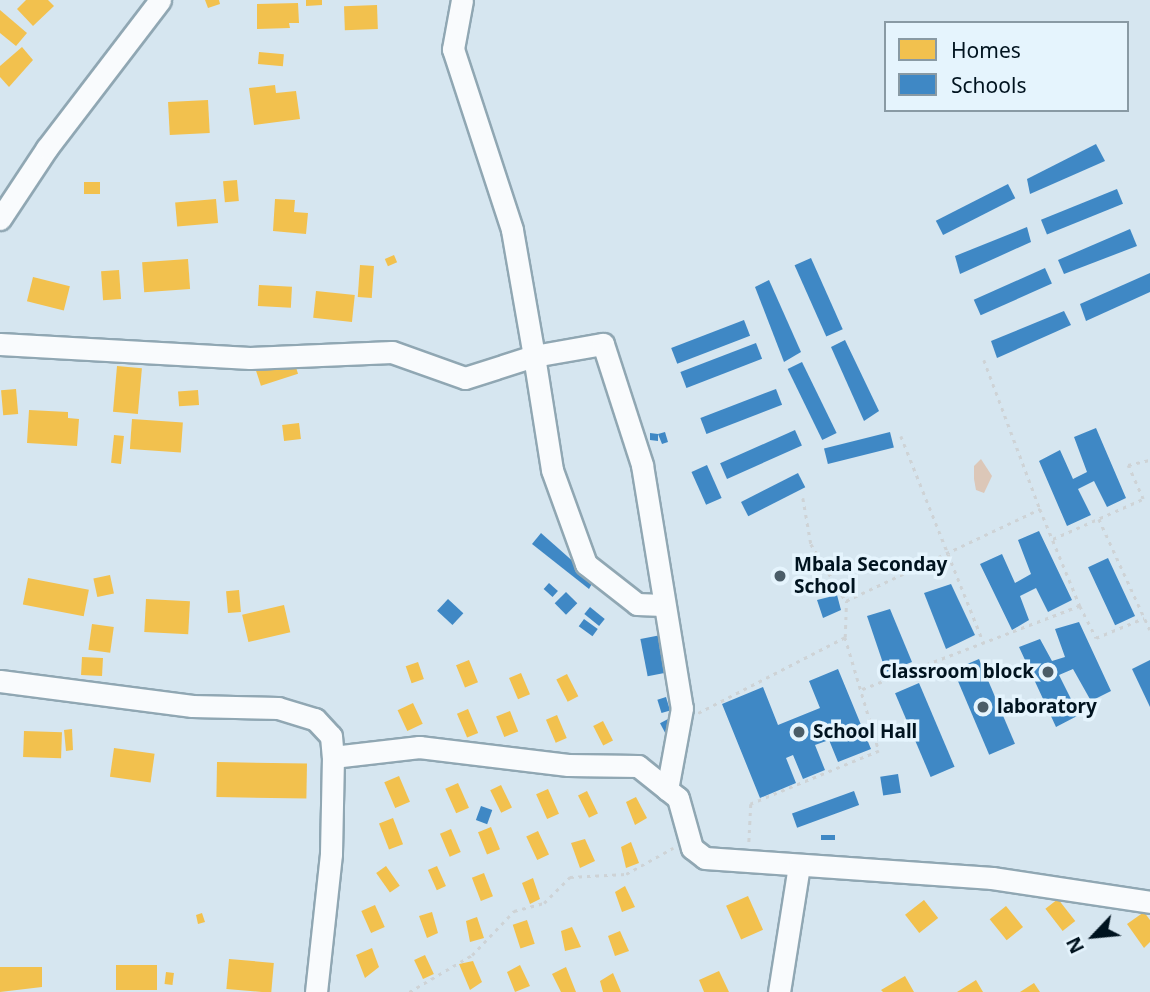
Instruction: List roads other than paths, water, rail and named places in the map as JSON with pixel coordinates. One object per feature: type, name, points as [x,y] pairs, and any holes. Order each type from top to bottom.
[{"type":"street","points":[[0,219],[47,148],[160,0]]},
{"type":"street","points":[[462,0],[453,49],[512,230],[552,470],[586,564],[637,604],[663,605]]},
{"type":"street","points":[[0,344],[250,358],[392,352],[465,378],[534,356],[603,344],[642,465],[656,534],[663,605],[682,708],[667,790]]},
{"type":"street","points":[[0,681],[192,706],[278,709],[315,719],[331,736],[333,757],[331,854],[316,992]]},
{"type":"street","points":[[333,757],[419,747],[568,765],[638,766],[667,790],[684,810],[697,856],[799,866],[992,878],[1150,902]]},
{"type":"street","points":[[779,992],[799,866]]},
{"type":"place","name":"Mbala Seconday School","points":[[780,576]]},
{"type":"place","name":"Classroom block","points":[[1048,672]]},
{"type":"place","name":"laboratory","points":[[983,707]]},
{"type":"place","name":"School Hall","points":[[799,732]]}]
